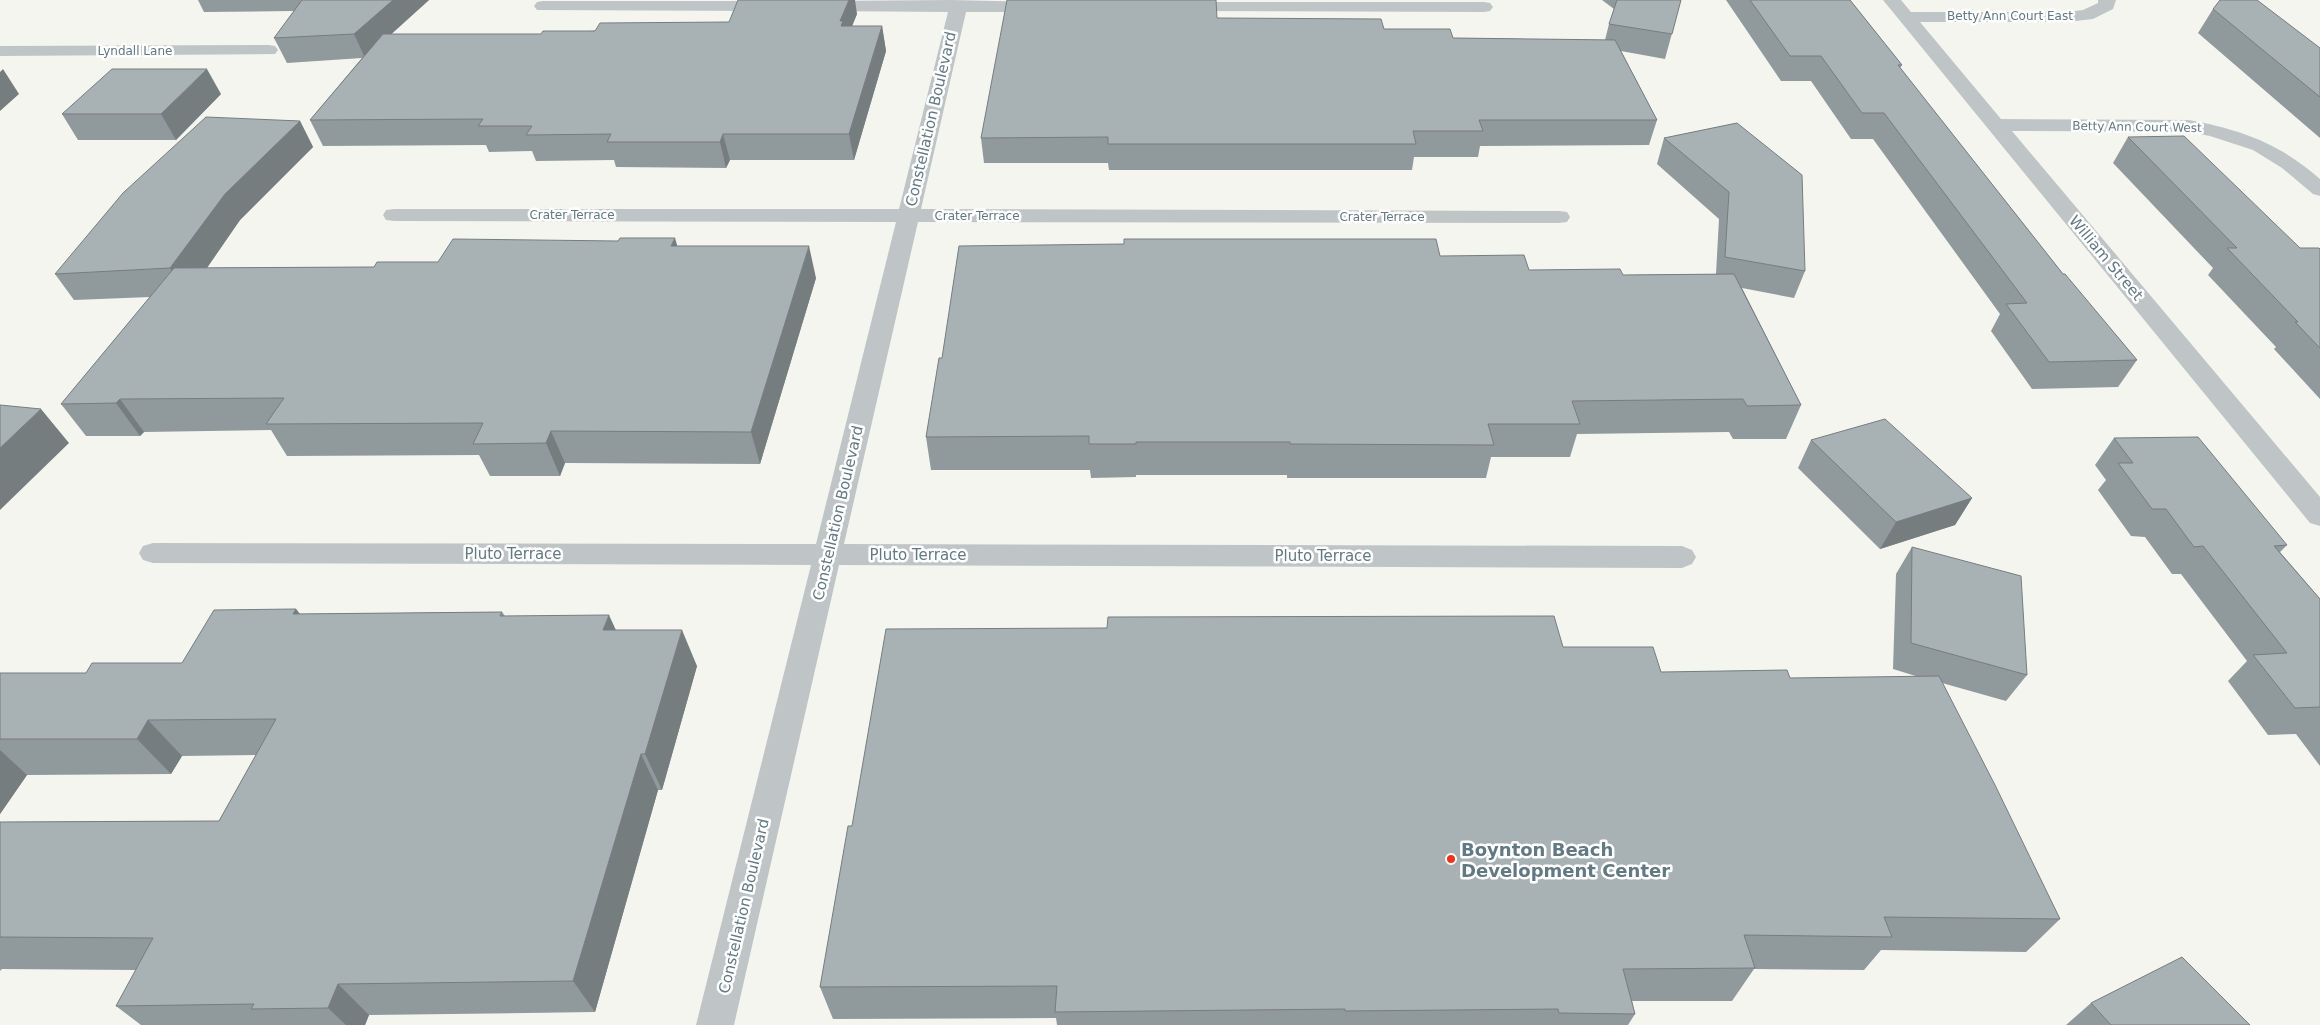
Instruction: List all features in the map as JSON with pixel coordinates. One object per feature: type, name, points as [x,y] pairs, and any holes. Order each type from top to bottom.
[{"type":"street","name":"William Street","points":[[1892,0],[2320,516]]},
{"type":"street","name":"Betty Ann Court East","points":[[1906,17],[2067,17],[2088,15],[2107,5],[2108,0]]},
{"type":"street","points":[[543,6],[795,6],[959,3],[1057,7]]},
{"type":"street","name":"Constellation Boulevard","points":[[715,1025],[959,3]]},
{"type":"street","points":[[1166,7],[1484,8]]},
{"type":"street","name":"Lyndall Lane","points":[[0,51],[270,50]]},
{"type":"street","name":"Betty Ann Court West","points":[[1995,125],[2189,126],[2218,131],[2248,140],[2272,151],[2294,166],[2320,190]]},
{"type":"street","name":"Crater Terrace","points":[[394,214],[1560,217]]},
{"type":"street","name":"Pluto Terrace","points":[[154,553],[1682,557]]},
{"type":"building","points":[[302,0],[393,0],[354,34],[274,38]]},
{"type":"building","points":[[738,0],[849,0],[840,21],[843,21],[841,26],[882,26],[849,134],[723,134],[720,142],[607,142],[611,134],[526,135],[532,126],[478,126],[483,119],[310,120],[383,34],[541,34],[543,31],[595,31],[600,23],[729,22]]},
{"type":"building","points":[[1007,0],[1216,0],[1217,18],[1381,19],[1384,29],[1450,29],[1453,38],[1615,40],[1657,120],[1479,120],[1483,131],[1413,131],[1416,144],[1108,144],[1108,137],[981,138]]},
{"type":"building","points":[[1617,0],[1681,0],[1672,34],[1609,24]]},
{"type":"building","points":[[1750,0],[1850,0],[1902,65],[1898,65],[2063,274],[2065,274],[2137,360],[2049,362],[2006,304],[2027,303],[1884,113],[1862,113],[1821,56],[1790,56]]},
{"type":"building","points":[[2220,0],[2257,0],[2320,48],[2320,97],[2213,9]]},
{"type":"building","points":[[112,69],[207,69],[161,114],[62,114]]},
{"type":"building","points":[[206,117],[300,121],[225,194],[170,268],[55,274],[123,193]]},
{"type":"building","points":[[1737,123],[1802,175],[1805,271],[1725,257],[1729,192],[1664,138]]},
{"type":"building","points":[[2184,136],[2300,248],[2320,249],[2320,348],[2295,322],[2298,322],[2227,248],[2237,248],[2128,137]]},
{"type":"building","points":[[620,238],[675,238],[671,246],[809,246],[751,432],[551,431],[546,443],[473,444],[483,423],[266,424],[284,398],[120,399],[116,403],[61,404],[174,268],[374,267],[377,262],[438,262],[453,239],[618,241]]},
{"type":"building","points":[[1124,239],[1436,239],[1440,256],[1524,255],[1529,270],[1620,269],[1623,275],[1734,274],[1801,405],[1747,406],[1743,399],[1572,401],[1580,424],[1488,424],[1494,445],[1290,444],[1290,442],[1136,442],[1136,444],[1089,444],[1089,436],[926,437],[939,358],[942,358],[959,246],[1124,244]]},
{"type":"building","points":[[0,405],[41,409],[0,448]]},
{"type":"building","points":[[1885,419],[1972,498],[1896,522],[1811,440]]},
{"type":"building","points":[[2198,437],[2287,545],[2274,546],[2320,599],[2320,707],[2295,708],[2253,655],[2287,653],[2203,546],[2194,547],[2166,509],[2152,509],[2118,463],[2133,463],[2114,438]]},
{"type":"building","points":[[1912,547],[2021,576],[2027,675],[1911,643]]},
{"type":"building","points":[[296,609],[293,614],[502,612],[500,616],[609,615],[603,630],[682,630],[645,754],[641,754],[573,981],[338,984],[328,1008],[251,1009],[254,1004],[116,1006],[153,938],[0,937],[0,822],[219,821],[276,719],[148,720],[137,739],[0,739],[0,673],[86,673],[92,663],[182,663],[214,610]]},
{"type":"building","points":[[1554,616],[1563,647],[1653,647],[1661,672],[1787,670],[1790,678],[1939,676],[1995,785],[2060,919],[1884,917],[1892,937],[1744,935],[1755,968],[1623,969],[1635,1014],[1559,1013],[1558,1009],[1055,1012],[1057,986],[820,987],[848,826],[852,826],[886,629],[1107,628],[1108,617]]},
{"type":"building","points":[[2182,957],[2250,1025],[2111,1025],[2091,1003]]},
{"type":"place","name":"Boynton Beach Development Center","points":[[1451,859]]}]
